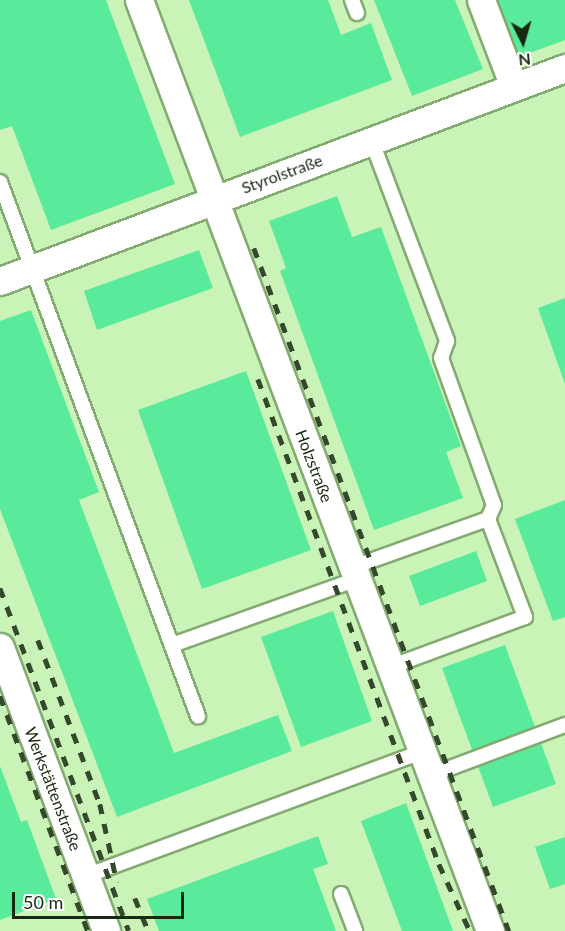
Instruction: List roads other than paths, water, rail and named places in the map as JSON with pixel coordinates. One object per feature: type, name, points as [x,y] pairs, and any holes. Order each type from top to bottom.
[{"type":"street","name":"Holzstraße","points":[[140,0],[490,931]]},
{"type":"street","points":[[481,0],[514,87]]},
{"type":"street","name":"Styrolstraße","points":[[0,281],[214,198],[565,68]]},
{"type":"street","name":"Werkstättenstraße","points":[[0,647],[106,931]]},
{"type":"lane","points":[[172,645],[488,519],[494,506],[441,358],[447,341],[372,141]]},
{"type":"lane","points":[[0,182],[198,716]]},
{"type":"lane","points":[[390,667],[525,617],[488,519]]},
{"type":"lane","points":[[86,876],[427,764],[565,725]]},
{"type":"lane","points":[[341,894],[355,931]]},
{"type":"railway","points":[[254,248],[509,931]]},
{"type":"railway","points":[[258,379],[439,864],[470,931]]},
{"type":"railway","points":[[0,588],[129,931]]},
{"type":"railway","points":[[38,640],[100,804],[117,882]]},
{"type":"railway","points":[[0,696],[88,931]]},
{"type":"railway","points":[[135,898],[148,931]]}]
